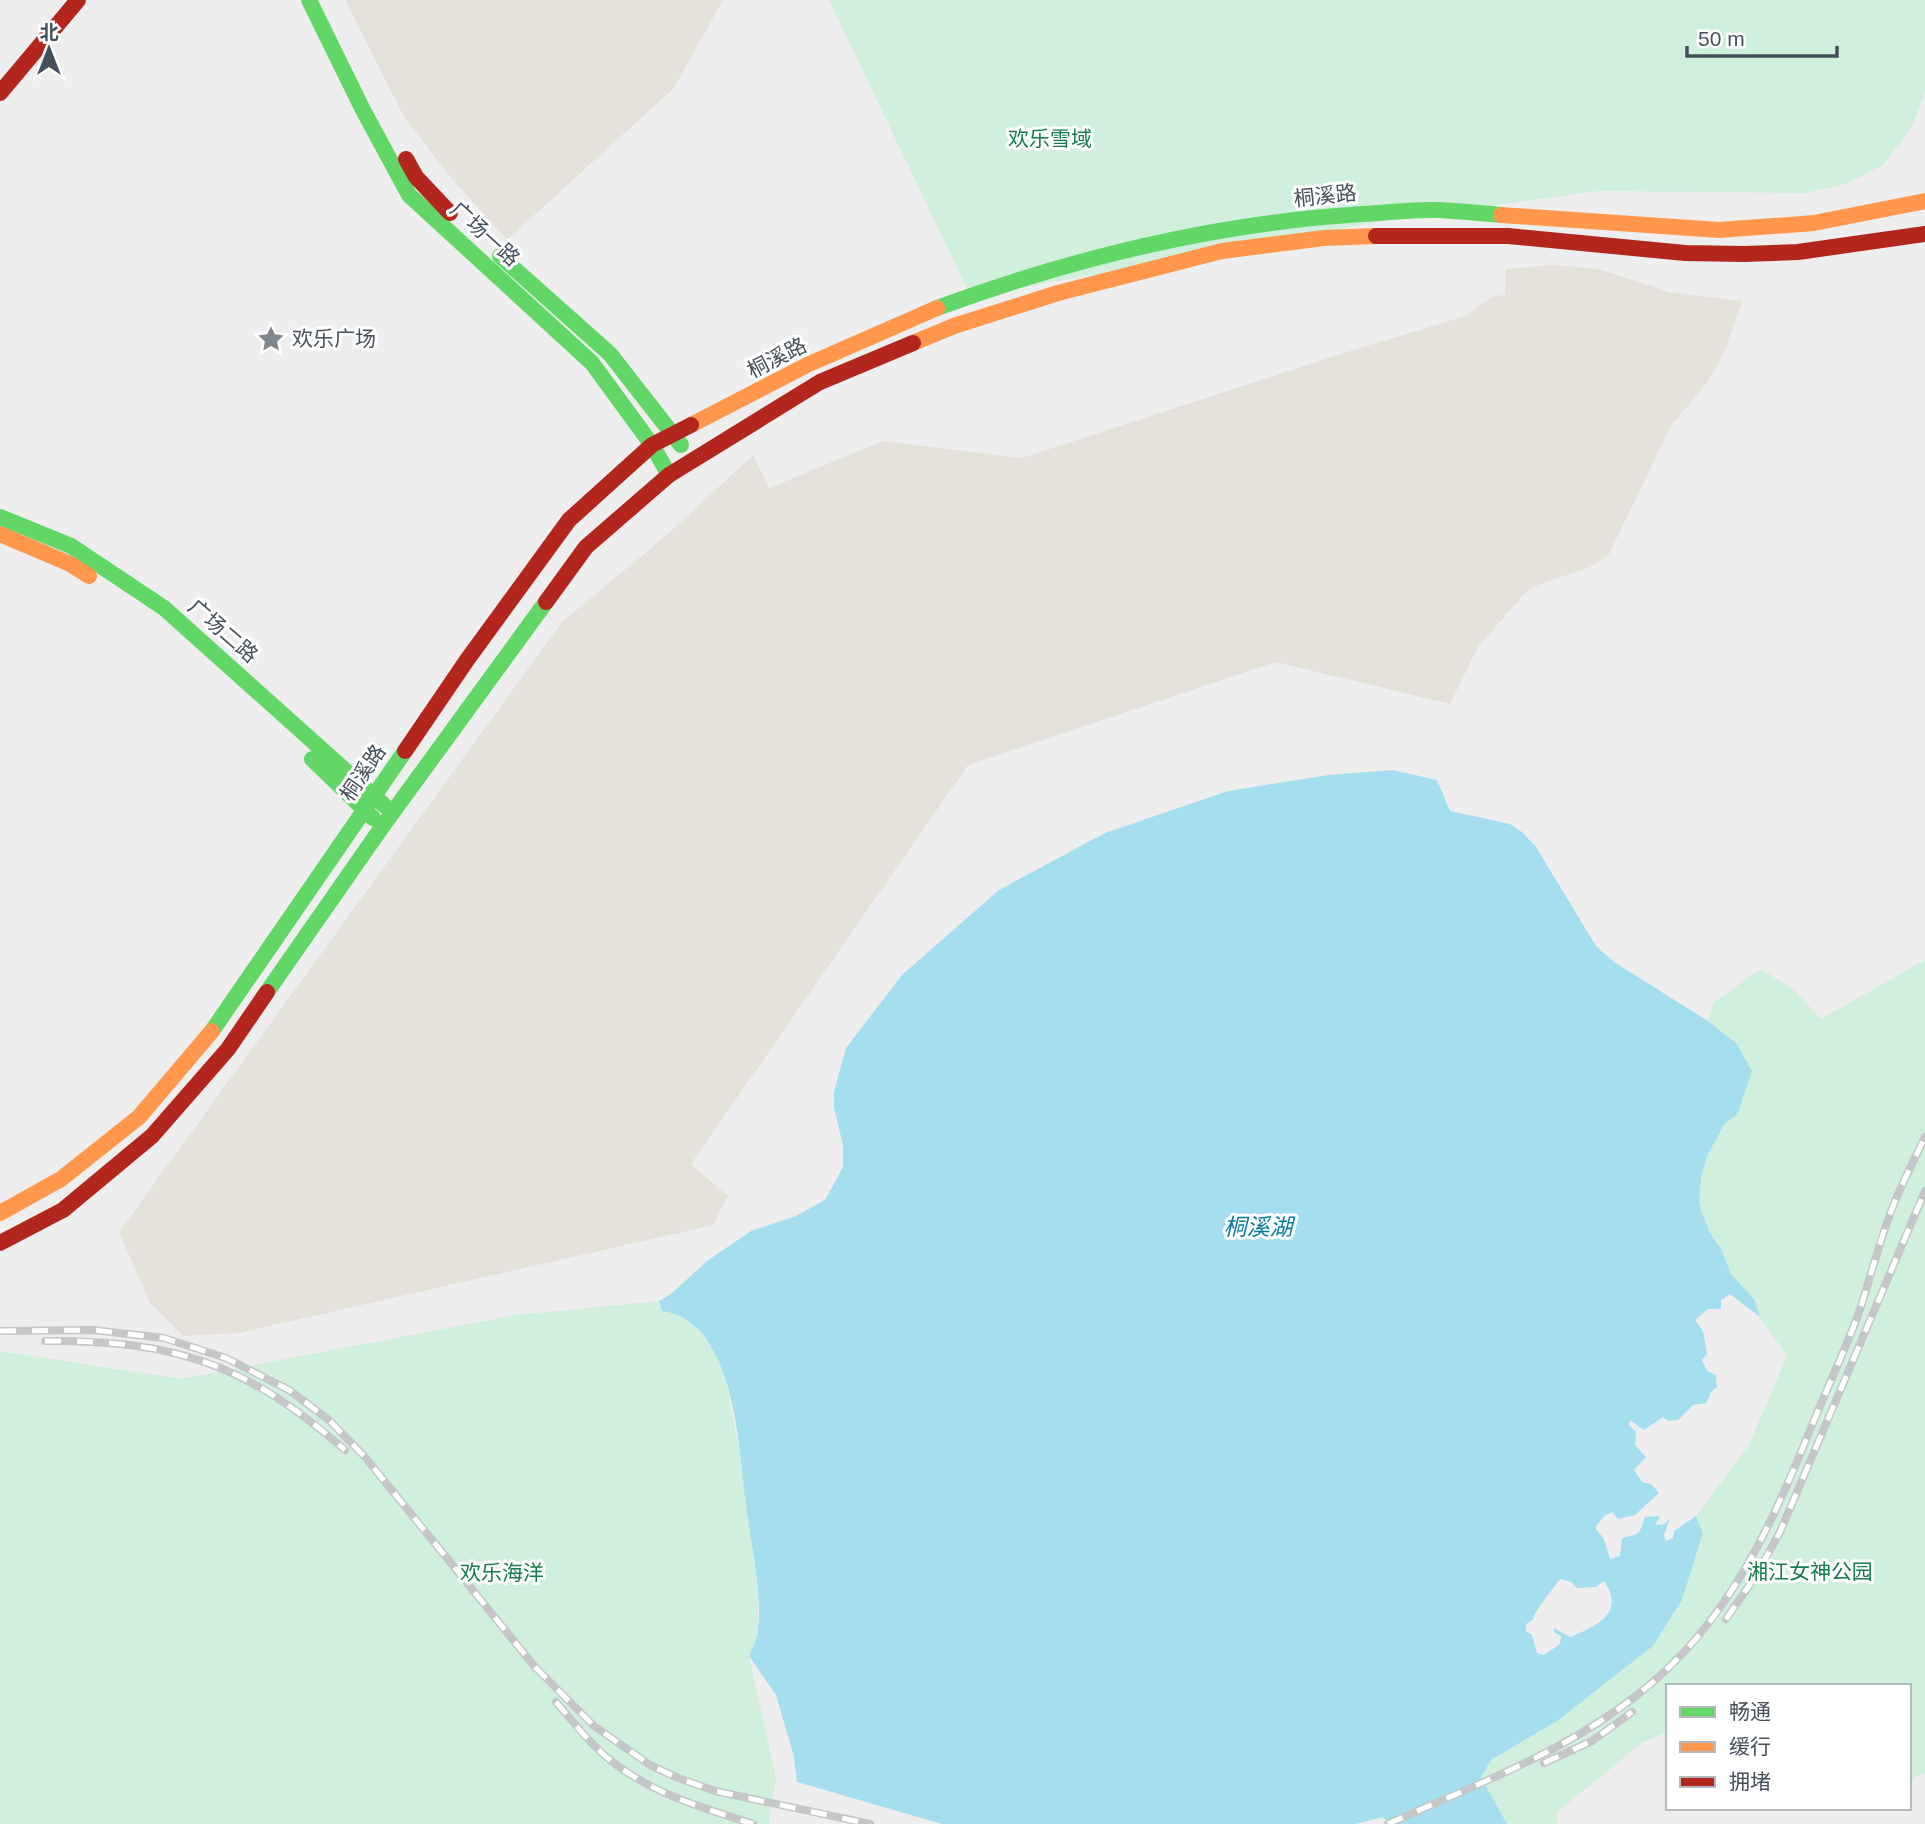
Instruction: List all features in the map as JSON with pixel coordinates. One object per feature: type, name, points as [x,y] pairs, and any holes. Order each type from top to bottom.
[{"type":"main road","points":[[0,93],[78,0]]},
{"type":"main road","name":"广场一路","points":[[309,0],[363,110],[410,195],[592,363],[652,445],[669,475]]},
{"type":"main road","name":"广场一路","points":[[324,0],[416,177],[449,211],[610,354],[691,460]]},
{"type":"main road","name":"桐溪路","points":[[0,1213],[61,1180],[139,1117],[215,1029],[373,795],[569,520],[652,445],[807,365],[939,307],[1123,252],[1223,230],[1306,218],[1434,210],[1719,230],[1814,223],[1925,201]]},
{"type":"main road","name":"桐溪路","points":[[0,1243],[63,1210],[152,1136],[228,1049],[382,827],[586,547],[669,475],[820,382],[954,326],[1070,290],[1222,251],[1324,238],[1408,234],[1508,236],[1685,253],[1744,254],[1851,246],[1925,234]]},
{"type":"main road","name":"广场二路","points":[[0,517],[71,547],[164,608],[392,813]]},
{"type":"main road","name":"广场二路","points":[[0,534],[70,564],[155,618],[245,693],[382,827]]},
{"type":"shaded area","points":[[345,0],[723,0],[674,88],[507,240],[453,180],[404,117]]},
{"type":"shaded area","points":[[1552,265],[1599,269],[1669,292],[1742,301],[1725,350],[1709,380],[1671,426],[1609,554],[1590,567],[1538,585],[1526,592],[1478,647],[1450,704],[1276,662],[968,765],[691,1164],[728,1196],[713,1225],[239,1333],[183,1336],[150,1303],[119,1232],[562,622],[669,533],[753,455],[769,488],[883,441],[1022,458],[1466,316],[1494,295],[1505,296],[1506,269]]},
{"type":"green space","name":"欢乐雪域","points":[[829,0],[1925,0],[1925,91],[1913,125],[1883,165],[1848,183],[1805,193],[1599,191],[1388,220],[971,297]]},
{"type":"green space","name":"湘江女神公园","points":[[1925,960],[1925,1773],[1916,1776],[1911,1782],[1911,1684],[1666,1684],[1666,1733],[1643,1742],[1556,1813],[1558,1824],[1507,1824],[1481,1777],[1491,1760],[1557,1721],[1653,1646],[1682,1600],[1703,1533],[1696,1516],[1749,1445],[1787,1356],[1760,1317],[1753,1299],[1731,1275],[1699,1204],[1701,1178],[1707,1156],[1725,1123],[1736,1043],[1708,1021],[1714,1002],[1761,969],[1794,990],[1821,1019]]},
{"type":"green space","name":"欢乐海洋","points":[[659,1301],[662,1311],[677,1313],[697,1328],[714,1351],[726,1378],[758,1590],[758,1633],[749,1656],[776,1778],[769,1824],[0,1824],[0,1351],[181,1379],[516,1315]]},
{"type":"water","name":"桐溪湖","points":[[1393,770],[1437,780],[1450,811],[1510,824],[1522,832],[1536,847],[1596,946],[1614,962],[1708,1021],[1736,1043],[1752,1071],[1737,1115],[1725,1123],[1707,1156],[1701,1178],[1699,1204],[1731,1274],[1754,1299],[1760,1317],[1730,1294],[1721,1300],[1721,1309],[1708,1309],[1695,1320],[1703,1331],[1707,1354],[1702,1360],[1707,1371],[1716,1375],[1717,1387],[1711,1392],[1706,1403],[1693,1405],[1678,1420],[1669,1421],[1663,1417],[1644,1430],[1630,1420],[1629,1425],[1636,1432],[1635,1445],[1646,1457],[1634,1470],[1642,1482],[1651,1484],[1659,1493],[1635,1515],[1618,1519],[1612,1512],[1604,1516],[1595,1528],[1604,1539],[1610,1559],[1620,1556],[1622,1538],[1638,1532],[1645,1517],[1660,1516],[1655,1525],[1664,1524],[1670,1518],[1664,1535],[1666,1541],[1673,1538],[1674,1531],[1696,1516],[1703,1533],[1682,1600],[1653,1646],[1557,1721],[1491,1760],[1481,1777],[1507,1824],[1391,1824],[1382,1817],[1356,1824],[942,1824],[797,1782],[794,1757],[776,1695],[749,1656],[758,1631],[758,1589],[729,1390],[705,1337],[686,1319],[662,1311],[659,1301],[671,1294],[707,1261],[751,1231],[796,1216],[825,1200],[843,1167],[843,1145],[834,1108],[834,1092],[846,1048],[902,975],[999,890],[1105,833],[1228,791],[1329,775]],"holes":[[[1560,1579],[1571,1582],[1577,1588],[1596,1587],[1604,1581],[1610,1592],[1610,1610],[1598,1623],[1570,1637],[1554,1628],[1554,1632],[1561,1636],[1560,1644],[1544,1655],[1537,1653],[1532,1635],[1526,1631],[1526,1624],[1533,1620]]]},
{"type":"railway","points":[[1388,1824],[1517,1767],[1609,1716],[1670,1667],[1698,1636],[1745,1569],[1782,1496],[1853,1328],[1896,1199],[1925,1137]]},
{"type":"railway","points":[[1726,1619],[1757,1574],[1780,1532],[1925,1191]]},
{"type":"railway","points":[[0,1331],[93,1330],[164,1338],[226,1358],[289,1390],[329,1420],[365,1457],[535,1667],[594,1726],[650,1765],[678,1778],[715,1791],[870,1824]]},
{"type":"railway","points":[[45,1341],[133,1346],[171,1352],[207,1363],[241,1377],[275,1397],[345,1450]]},
{"type":"railway","points":[[556,1702],[597,1748],[637,1779],[674,1797],[753,1824]]},
{"type":"railway","points":[[1544,1763],[1592,1741],[1632,1712]]},
{"type":"traffic: fast","points":[[309,0],[363,110],[409,195],[592,363],[652,445],[669,475]]},
{"type":"traffic: fast","points":[[937,308],[1041,273],[1093,259],[1254,225],[1418,210],[1501,215]]},
{"type":"traffic: fast","points":[[500,256],[610,354],[681,445]]},
{"type":"traffic: fast","points":[[0,517],[71,546],[164,608],[385,806]]},
{"type":"traffic: fast","points":[[267,992],[382,827],[546,602]]},
{"type":"traffic: fast","points":[[212,1031],[405,751]]},
{"type":"traffic: fast","points":[[312,759],[373,818]]},
{"type":"traffic: slow","points":[[1501,215],[1719,230],[1814,223],[1925,201]]},
{"type":"traffic: slow","points":[[913,343],[954,326],[1058,293],[1222,251],[1324,238],[1376,236]]},
{"type":"traffic: slow","points":[[691,425],[807,365],[937,308]]},
{"type":"traffic: slow","points":[[0,534],[70,564],[89,576]]},
{"type":"traffic: slow","points":[[0,1213],[61,1179],[139,1117],[212,1031]]},
{"type":"traffic: jam","points":[[0,93],[78,0]]},
{"type":"traffic: jam","points":[[406,159],[416,177],[450,213]]},
{"type":"traffic: jam","points":[[1376,236],[1508,236],[1685,253],[1744,254],[1798,252],[1925,234]]},
{"type":"traffic: jam","points":[[546,602],[586,547],[669,475],[820,382],[913,343]]},
{"type":"traffic: jam","points":[[405,751],[467,660],[569,520],[652,445],[691,425]]},
{"type":"traffic: jam","points":[[0,1243],[63,1210],[152,1136],[228,1049],[267,992]]},
{"type":"place","name":"欢乐广场","points":[[271,339]]}]
